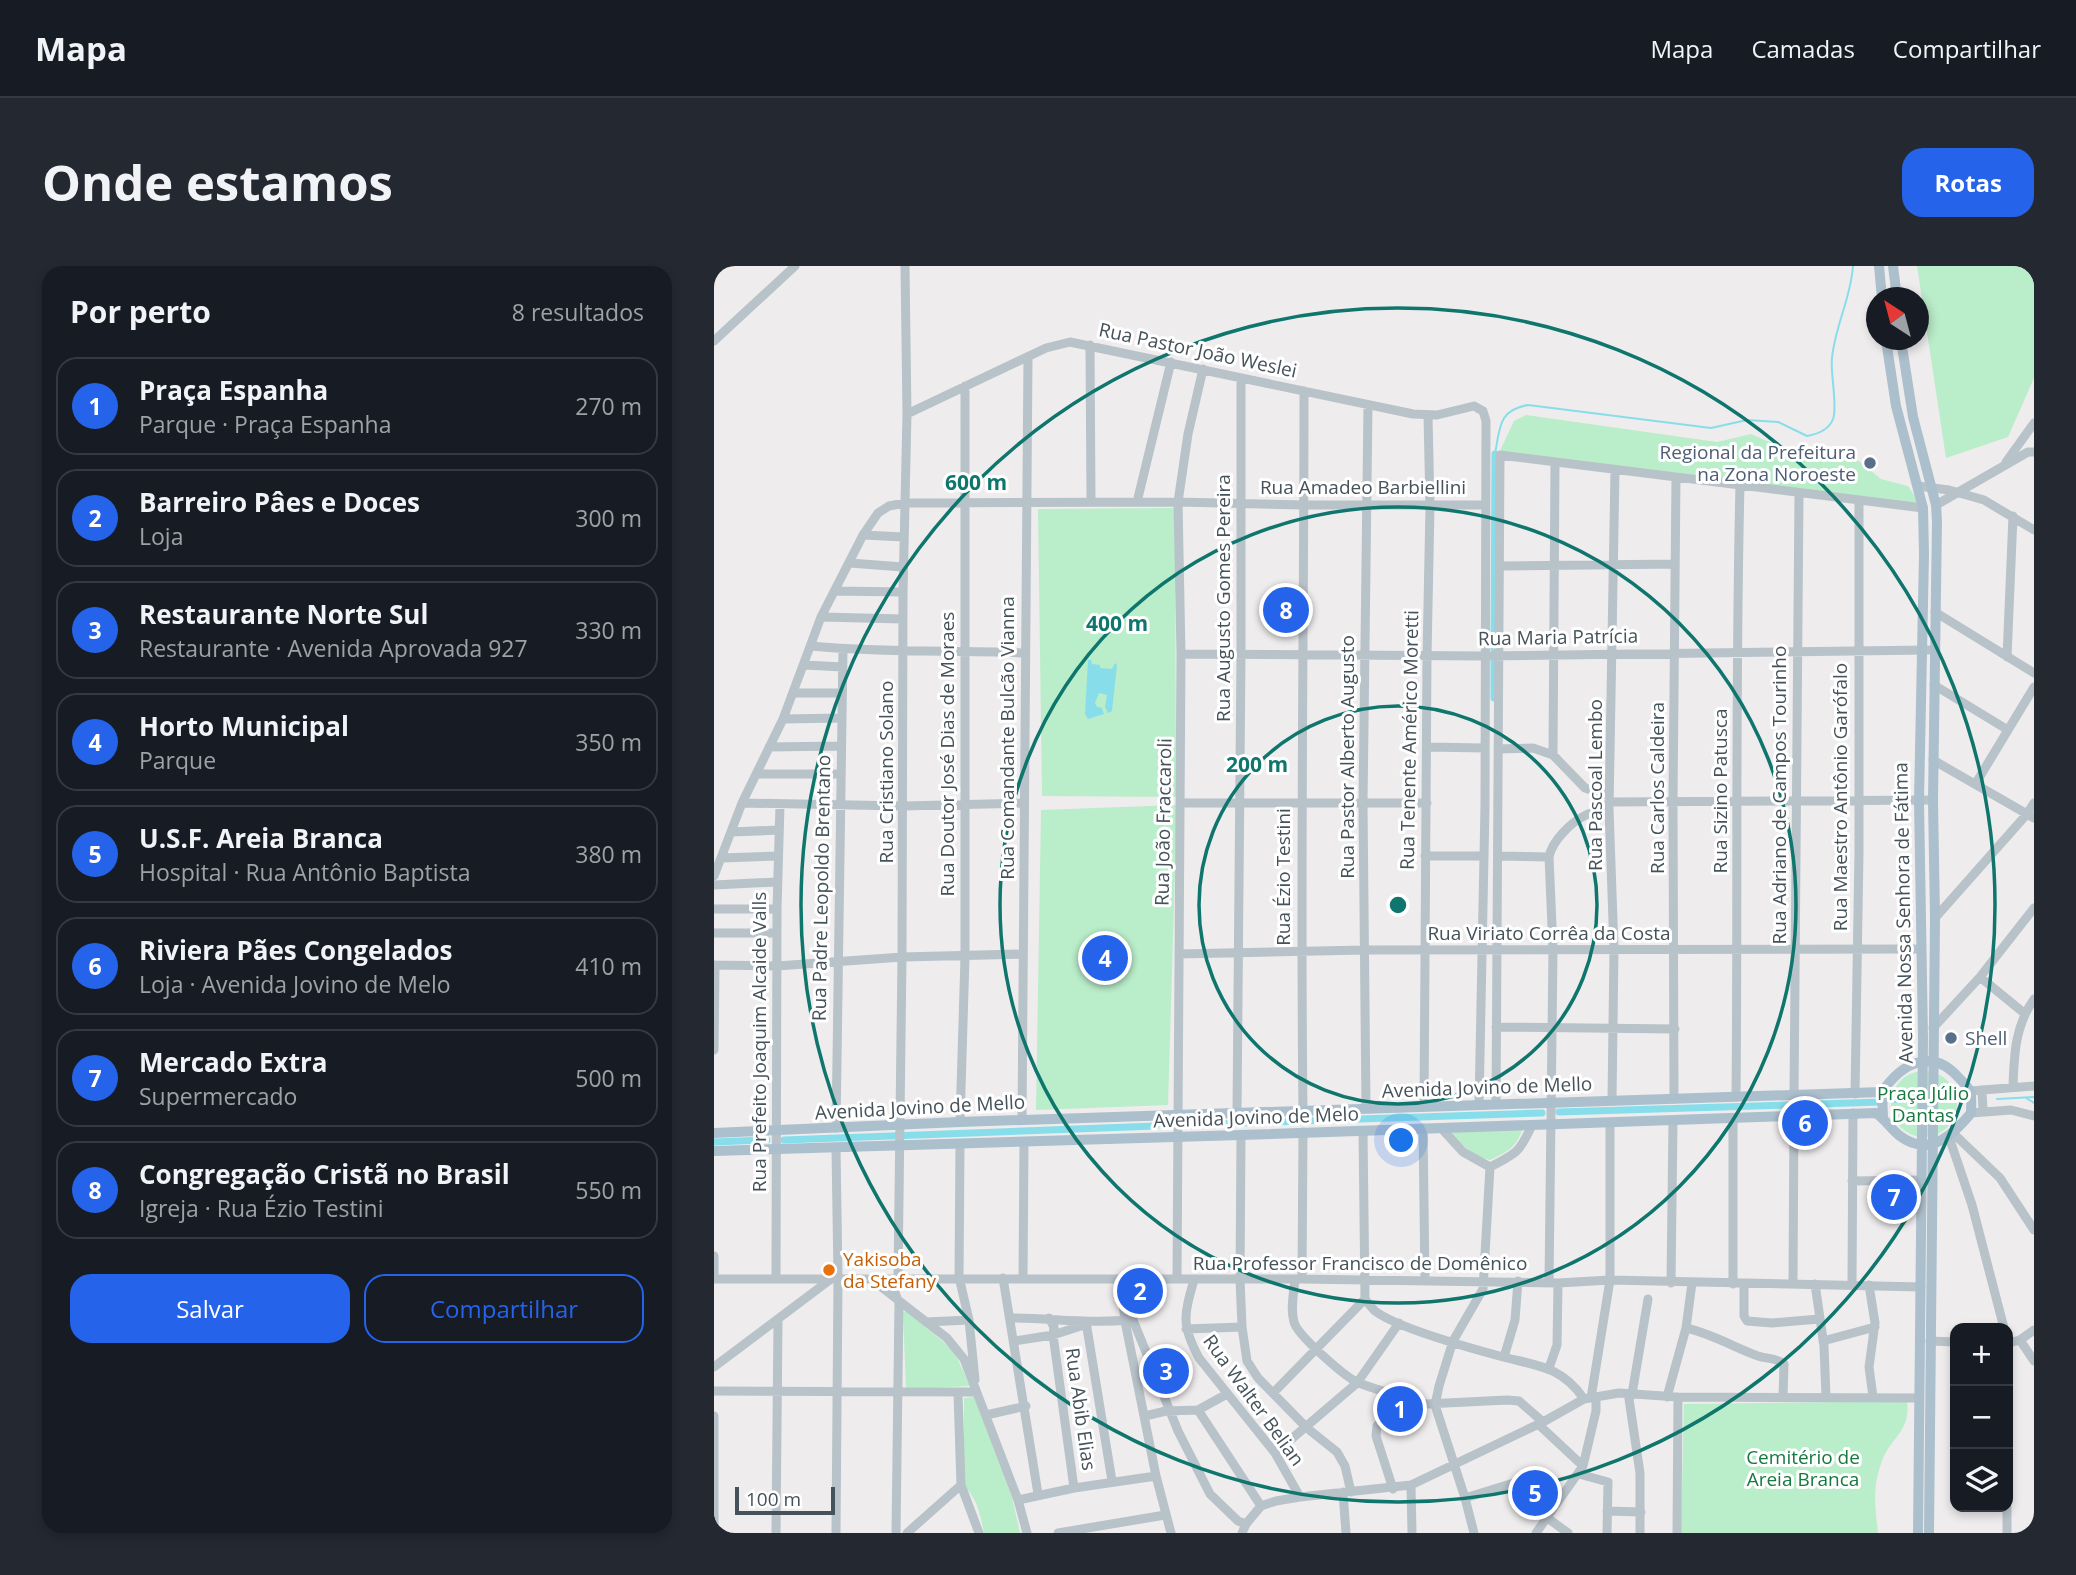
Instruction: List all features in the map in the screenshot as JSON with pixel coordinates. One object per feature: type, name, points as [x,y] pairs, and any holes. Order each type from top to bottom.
[{"type":"main road","points":[[1879,266],[1881,287]]},
{"type":"main road","points":[[1893,266],[1895,287]]},
{"type":"main road","name":"Avenida Nossa Senhora de Fátima","points":[[1888,350],[1896,405],[1923,508],[1919,801],[1920,949],[1927,1061],[1929,1533]]},
{"type":"main road","name":"Avenida Nossa Senhora de Fátima","points":[[1903,350],[1913,417],[1936,505],[1933,760],[1935,918],[1933,1028],[1927,1061]]},
{"type":"main road","points":[[1927,1061],[1948,1068],[1976,1091],[1977,1112],[1952,1135],[1927,1144],[1901,1137],[1883,1113],[1882,1094],[1898,1072],[1927,1061]]},
{"type":"main road","name":"Avenida Jovino de Mello","points":[[714,1133],[1177,1114],[1882,1094]]},
{"type":"main road","name":"Avenida Jovino de Melo","points":[[714,1151],[1883,1113]]},
{"type":"main road","name":"Avenida Nossa Senhora de Fátima","points":[[1918,1533],[1922,1180],[1927,1144]]},
{"type":"street","points":[[714,341],[795,266]]},
{"type":"street","name":"Rua Cristiano Solano","points":[[896,1533],[899,1302],[894,1292],[898,1278],[900,1144],[903,567],[907,414],[905,266]]},
{"type":"street","name":"Rua Pastor João Weslei","points":[[907,414],[1058,343],[1090,345],[1428,416],[1474,406],[1483,411],[1486,421],[1485,505]]},
{"type":"street","points":[[1090,345],[1091,502]]},
{"type":"street","name":"Rua Comandante Bulcão Vianna","points":[[1022,1120],[1028,357]]},
{"type":"street","points":[[1137,502],[1171,362]]},
{"type":"street","name":"Rua João Fraccaroli","points":[[1177,1278],[1181,803],[1178,502],[1188,434],[1203,369]]},
{"type":"street","name":"Rua Augusto Gomes Pereira","points":[[1237,1112],[1241,378]]},
{"type":"street","name":"Rua Doutor José Dias de Moraes","points":[[960,1122],[965,957],[965,386]]},
{"type":"street","name":"Rua Ézio Testini","points":[[1303,1110],[1300,803],[1304,654],[1304,391]]},
{"type":"street","name":"Rua Pastor Alberto Augusto","points":[[1366,1108],[1363,804],[1368,405]]},
{"type":"street","name":"Rua Tenente Américo Moretti","points":[[1424,1107],[1430,506],[1428,416]]},
{"type":"street","points":[[2003,467],[2034,423]]},
{"type":"street","points":[[1936,505],[2028,452],[2034,452]]},
{"type":"street","points":[[1479,1105],[1484,748],[1500,566],[1500,455],[1923,508]]},
{"type":"street","points":[[1553,755],[1555,463]]},
{"type":"street","name":"Rua Pascoal Lembo","points":[[1612,1101],[1614,949],[1609,802],[1615,470]]},
{"type":"street","name":"Rua Carlos Caldeira","points":[[1674,1099],[1676,477]]},
{"type":"street","name":"Rua Sizino Patusca","points":[[1736,1097],[1736,653],[1740,485]]},
{"type":"street","points":[[1918,486],[1959,492],[1984,500],[2034,530]]},
{"type":"street","name":"Rua Adriano de Campos Tourinho","points":[[1794,1096],[1799,493]]},
{"type":"street","name":"Rua Maestro Antônio Garófalo","points":[[1855,1094],[1859,501]]},
{"type":"street","name":"Rua Amadeo Barbiellini","points":[[863,536],[878,513],[890,506],[905,503],[1485,505]]},
{"type":"street","points":[[1485,505],[1498,750],[1496,1104]]},
{"type":"street","points":[[2007,657],[2013,516]]},
{"type":"street","points":[[714,876],[741,803],[794,693],[821,617],[863,536],[904,537]]},
{"type":"street","points":[[850,563],[903,567]]},
{"type":"street","points":[[1500,566],[1675,564]]},
{"type":"street","points":[[836,591],[903,593]]},
{"type":"street","points":[[1935,612],[2034,673]]},
{"type":"street","points":[[821,617],[903,619]]},
{"type":"street","points":[[811,646],[904,652],[964,650],[1025,653]]},
{"type":"street","name":"Rua Padre Leopoldo Brentano","points":[[836,1128],[843,649]]},
{"type":"street","name":"Rua Maria Patrícia","points":[[1181,653],[1492,656],[1935,650]]},
{"type":"street","points":[[804,666],[843,667]]},
{"type":"street","points":[[1934,685],[2008,730]]},
{"type":"street","points":[[1976,783],[2034,687]]},
{"type":"street","points":[[794,693],[842,693]]},
{"type":"street","points":[[783,719],[841,719]]},
{"type":"street","points":[[769,747],[841,746]]},
{"type":"street","points":[[1427,747],[1484,748]]},
{"type":"street","points":[[1498,750],[1533,748],[1553,755],[1585,788],[1609,802]]},
{"type":"street","points":[[1933,760],[2031,816]]},
{"type":"street","points":[[755,774],[841,774]]},
{"type":"street","points":[[1549,1368],[1557,1345],[1550,1125],[1553,950],[1549,857],[1551,848],[1586,815],[1609,802],[1933,800]]},
{"type":"street","points":[[741,803],[903,806],[1024,803]]},
{"type":"street","points":[[1181,803],[1427,803]]},
{"type":"street","points":[[1935,918],[2031,816],[2034,803]]},
{"type":"street","name":"Rua Prefeito Joaquim Alcaide Valls","points":[[776,1279],[776,933],[780,805]]},
{"type":"street","points":[[731,832],[779,830]]},
{"type":"street","points":[[722,858],[778,856]]},
{"type":"street","points":[[1425,856],[1483,856]]},
{"type":"street","points":[[1499,856],[1549,857]]},
{"type":"street","points":[[714,886],[777,882]]},
{"type":"street","points":[[1933,1028],[1980,977],[2034,908]]},
{"type":"street","points":[[714,909],[777,909]]},
{"type":"street","points":[[714,933],[776,933]]},
{"type":"street","name":"Rua Viriato Corrêa da Costa","points":[[1179,954],[1364,950],[1920,949]]},
{"type":"street","points":[[714,1050],[715,965],[777,966],[902,957],[1023,954]]},
{"type":"street","points":[[1980,977],[2024,1013]]},
{"type":"street","points":[[2013,1087],[2014,1053],[2024,1013],[2034,999]]},
{"type":"street","points":[[1496,1027],[1675,1029]]},
{"type":"street","points":[[1976,1091],[2034,1086]]},
{"type":"street","points":[[1977,1112],[2011,1110],[2034,1116]]},
{"type":"street","points":[[1852,1285],[1853,1113]]},
{"type":"street","points":[[1793,1283],[1794,1115]]},
{"type":"street","points":[[1733,1118],[1733,1284]]},
{"type":"street","points":[[1671,1283],[1673,1120]]},
{"type":"street","points":[[1590,1398],[1609,1280],[1610,1123]]},
{"type":"street","points":[[1490,1167],[1512,1156],[1522,1147],[1532,1125]]},
{"type":"street","points":[[1423,1128],[1425,1281]]},
{"type":"street","points":[[1441,1128],[1463,1152],[1490,1167]]},
{"type":"street","points":[[1363,1131],[1365,1299],[1376,1311],[1398,1323],[1504,1357],[1549,1368],[1590,1398],[1596,1411],[1581,1470],[1536,1533]]},
{"type":"street","points":[[1303,1132],[1299,1279],[1294,1323],[1300,1335],[1357,1383],[1431,1405]]},
{"type":"street","points":[[1241,1135],[1240,1279],[1247,1361],[1273,1394],[1307,1428],[1337,1452],[1345,1466],[1346,1533]]},
{"type":"street","points":[[1952,1135],[2000,1178],[2034,1230]]},
{"type":"street","points":[[1952,1135],[2003,1323]]},
{"type":"street","points":[[1023,1279],[1024,1142]]},
{"type":"street","points":[[960,1144],[959,1277],[970,1320],[976,1392]]},
{"type":"street","points":[[836,1148],[836,1533]]},
{"type":"street","points":[[1474,1533],[1465,1498],[1431,1405],[1453,1341],[1478,1300],[1485,1281],[1490,1167]]},
{"type":"street","points":[[1852,1181],[1922,1180]]},
{"type":"street","points":[[714,1256],[714,1279]]},
{"type":"street","name":"Rua Professor Francisco de Domênico","points":[[714,1279],[959,1277],[1553,1282],[1609,1280],[1921,1287]]},
{"type":"street","points":[[1003,1278],[1026,1406],[1038,1494]]},
{"type":"street","points":[[714,1367],[835,1279]]},
{"type":"street","points":[[871,1279],[947,1338],[964,1359],[1018,1500],[1027,1533]]},
{"type":"street","points":[[1120,1279],[1156,1476],[1171,1533]]},
{"type":"street","points":[[1132,1279],[1129,1320],[1169,1411],[1210,1494],[1244,1529],[1261,1506],[1276,1501],[1411,1486],[1590,1398],[1619,1393],[1678,1397],[1918,1398]]},
{"type":"street","name":"Rua Walter Belian","points":[[1194,1280],[1188,1300],[1186,1329],[1199,1359],[1275,1453],[1300,1497]]},
{"type":"street","points":[[1504,1357],[1515,1320],[1518,1281]]},
{"type":"street","points":[[1667,1396],[1686,1328],[1692,1283]]},
{"type":"street","points":[[1744,1284],[1744,1316],[1747,1321],[1772,1323],[1819,1319]]},
{"type":"street","points":[[1815,1284],[1823,1341],[1826,1396]]},
{"type":"street","points":[[1869,1285],[1875,1327],[1869,1367],[1873,1397]]},
{"type":"street","points":[[1273,1394],[1365,1299]]},
{"type":"street","points":[[1640,1533],[1640,1473],[1629,1399],[1648,1299]]},
{"type":"street","points":[[1010,1318],[1049,1318],[1088,1323],[1129,1320]]},
{"type":"street","name":"Rua Abib Elias","points":[[1049,1318],[1054,1327],[1074,1488]]},
{"type":"street","points":[[776,1533],[778,1320]]},
{"type":"street","points":[[926,1322],[970,1320]]},
{"type":"street","points":[[1014,1341],[1053,1335],[1088,1323]]},
{"type":"street","points":[[1088,1323],[1112,1481]]},
{"type":"street","points":[[1275,1453],[1357,1383],[1398,1323]]},
{"type":"street","points":[[1186,1329],[1242,1327]]},
{"type":"street","points":[[1823,1341],[1875,1327]]},
{"type":"street","points":[[1686,1328],[1710,1334],[1759,1356],[1780,1361],[1784,1364],[1783,1397]]},
{"type":"street","points":[[2013,1342],[2034,1330]]},
{"type":"street","points":[[2020,1340],[2034,1361]]},
{"type":"street","points":[[1930,1341],[1950,1342]]},
{"type":"street","points":[[714,1391],[976,1392]]},
{"type":"street","points":[[1145,1415],[1159,1405],[1161,1391]]},
{"type":"street","points":[[958,1393],[961,1485],[979,1533]]},
{"type":"street","points":[[1393,1489],[1376,1436],[1377,1426],[1383,1420],[1396,1393]]},
{"type":"street","points":[[1145,1415],[1198,1410],[1227,1394]]},
{"type":"street","points":[[1677,1533],[1678,1397]]},
{"type":"street","points":[[1383,1420],[1431,1405],[1519,1401],[1581,1470],[1608,1482],[1607,1533]]},
{"type":"street","points":[[986,1415],[1026,1406]]},
{"type":"street","points":[[1198,1410],[1261,1506]]},
{"type":"street","points":[[714,1416],[715,1533]]},
{"type":"street","points":[[1018,1500],[1112,1481],[1156,1476]]},
{"type":"street","points":[[1465,1498],[1530,1478],[1536,1479],[1561,1496]]},
{"type":"street","points":[[907,1533],[961,1485]]},
{"type":"street","points":[[1411,1486],[1412,1533]]},
{"type":"street","points":[[1607,1511],[1640,1512]]},
{"type":"street","points":[[2007,1512],[2007,1533]]},
{"type":"street","points":[[1058,1533],[1165,1516]]},
{"type":"street","points":[[1546,1517],[1568,1533]]},
{"type":"green space","points":[[1917,266],[2034,266],[2034,378],[2008,437],[1946,458],[1929,345],[1929,287],[1920,287]]},
{"type":"green space","points":[[1526,415],[1717,442],[1751,434],[1799,455],[1850,454],[1881,479],[1908,486],[1923,508],[1498,455],[1514,421]]},
{"type":"green space","points":[[1175,508],[1176,797],[1042,796],[1038,509]]},
{"type":"green space","points":[[1177,805],[1168,1105],[1036,1110],[1041,810]]},
{"type":"green space","name":"Praça Júlio Dantas","points":[[1924,1071],[1947,1081],[1957,1104],[1947,1127],[1924,1137],[1901,1127],[1891,1104],[1901,1081]]},
{"type":"green space","points":[[1522,1130],[1510,1149],[1490,1160],[1475,1156],[1447,1131]]},
{"type":"green space","points":[[907,1311],[954,1351],[970,1386],[906,1389],[903,1312]]},
{"type":"green space","points":[[974,1397],[1012,1497],[1020,1533],[984,1533],[975,1502],[964,1487],[964,1398]]},
{"type":"green space","name":"Cemitério de Areia Branca","points":[[1907,1401],[1906,1420],[1882,1461],[1877,1480],[1875,1505],[1878,1533],[1681,1533],[1684,1404]]},
{"type":"water","points":[[1088,660],[1091,660],[1092,664],[1100,665],[1100,668],[1112,669],[1115,663],[1117,665],[1112,711],[1108,713],[1105,707],[1107,695],[1099,693],[1095,703],[1102,708],[1104,714],[1088,719],[1085,714]]},
{"type":"waterway","points":[[1495,454],[1500,428],[1506,416],[1518,407],[1528,405],[1711,428],[1747,420],[1778,422],[1807,436],[1823,431],[1833,419],[1832,358],[1853,266]]},
{"type":"waterway","points":[[1494,649],[1495,454]]},
{"type":"waterway","points":[[1494,661],[1494,698]]},
{"type":"waterway","points":[[1997,1099],[2034,1097]]},
{"type":"waterway","points":[[2026,1098],[2034,1103]]},
{"type":"waterway","points":[[1937,1101],[1957,1100]]},
{"type":"waterway","points":[[1559,1112],[1881,1102]]},
{"type":"waterway","points":[[1887,1102],[1907,1102]]},
{"type":"waterway","points":[[1183,1125],[1542,1113]]},
{"type":"waterway","points":[[784,1140],[1156,1126]]},
{"type":"waterway","points":[[714,1142],[767,1140]]},
{"type":"place","name":"Regional da Prefeitura na Zona Noroeste","points":[[1870,463]]},
{"type":"place","name":"Congregação Cristã no Brasil","points":[[1286,610]]},
{"type":"place","name":"Horto Municipal","points":[[1105,958]]},
{"type":"place","name":"Shell","points":[[1951,1038]]},
{"type":"place","name":"Riviera Pães Congelados","points":[[1805,1123]]},
{"type":"place","name":"Mercado Extra","points":[[1894,1197]]},
{"type":"place","name":"Yakisoba da Stefany","points":[[829,1270]]},
{"type":"place","name":"Barreiro Pâes e Doces","points":[[1140,1291]]},
{"type":"place","name":"Restaurante Norte Sul","points":[[1166,1371]]},
{"type":"place","name":"Praça Espanha","points":[[1400,1409]]},
{"type":"place","name":"U.S.F. Areia Branca","points":[[1535,1493]]}]
